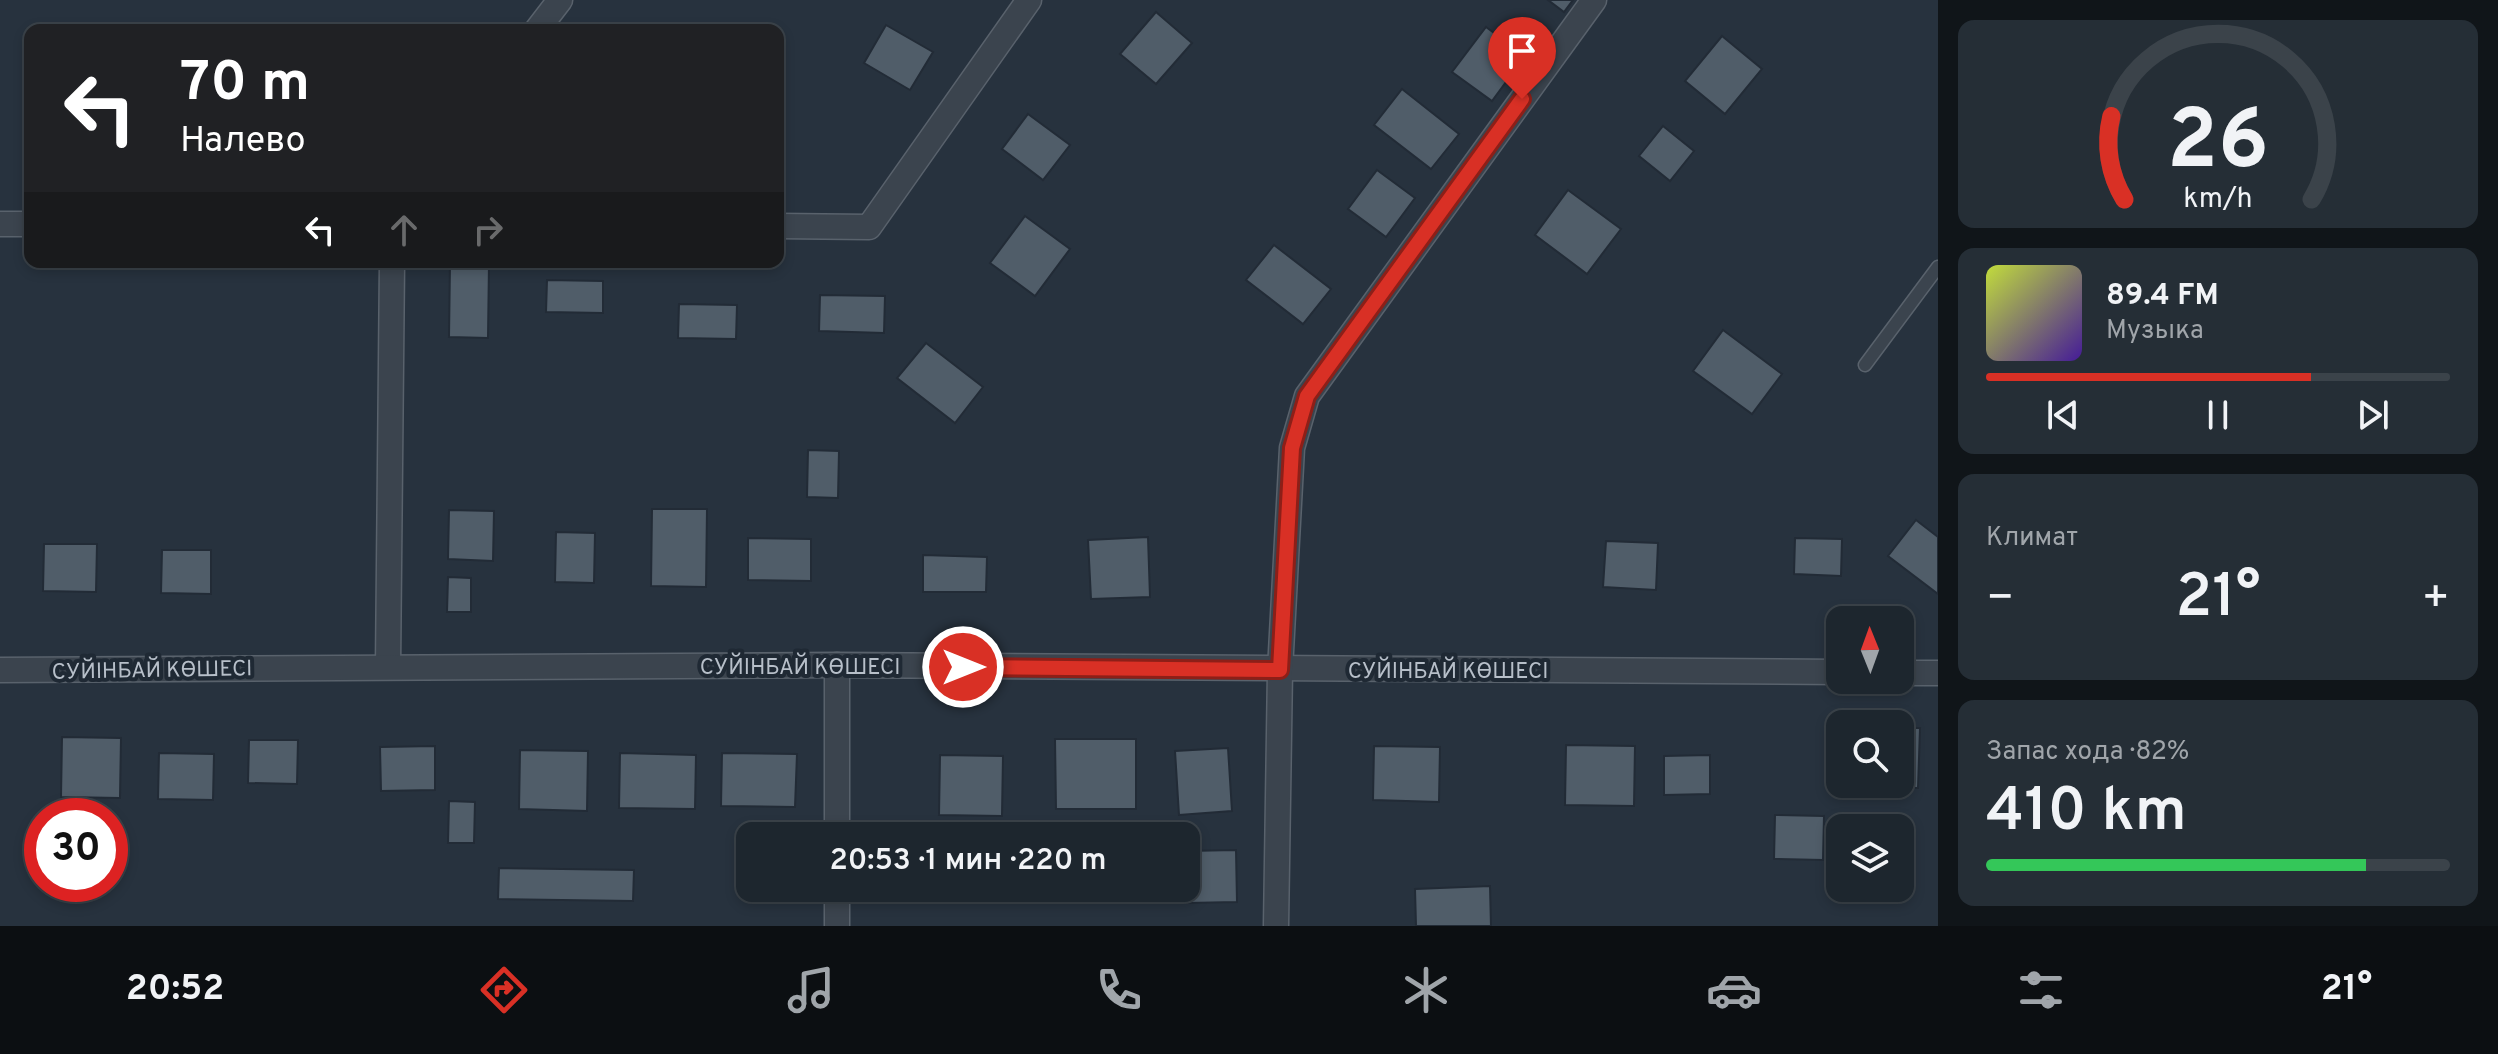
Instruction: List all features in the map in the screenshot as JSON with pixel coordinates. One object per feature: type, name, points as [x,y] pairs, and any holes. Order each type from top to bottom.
[{"type":"street","points":[[542,24],[560,0]]},
{"type":"street","points":[[784,226],[869,227],[1029,0]]},
{"type":"street","points":[[1276,926],[1280,670],[1292,448],[1307,396],[1594,0]]},
{"type":"street","points":[[0,224],[24,224]]},
{"type":"street","points":[[388,667],[392,268]]},
{"type":"street","points":[[837,665],[837,822]]},
{"type":"street","name":"СУЙІНБАЙ КӨШЕСІ","points":[[0,670],[837,665],[1826,672]]},
{"type":"street","points":[[1914,673],[1938,673]]},
{"type":"street","points":[[837,902],[837,926]]},
{"type":"lane","points":[[1865,365],[1938,267]]},
{"type":"building","points":[[1548,0],[1573,0],[1564,12]]},
{"type":"building","points":[[1156,12],[1192,43],[1156,84],[1120,54]]},
{"type":"building","points":[[886,25],[933,52],[910,90],[864,63]]},
{"type":"building","points":[[1486,27],[1525,56],[1492,101],[1452,72]]},
{"type":"building","points":[[1722,36],[1762,69],[1725,114],[1685,81]]},
{"type":"building","points":[[1402,89],[1459,134],[1431,169],[1374,125]]},
{"type":"building","points":[[1028,114],[1070,145],[1043,180],[1002,149]]},
{"type":"building","points":[[1663,126],[1694,151],[1670,181],[1639,156]]},
{"type":"building","points":[[1377,170],[1415,198],[1386,237],[1348,209]]},
{"type":"building","points":[[1568,190],[1621,229],[1587,274],[1535,235]]},
{"type":"building","points":[[1025,216],[1070,249],[1035,296],[990,263]]},
{"type":"building","points":[[1274,245],[1331,289],[1303,324],[1246,280]]},
{"type":"building","points":[[450,268],[489,268],[488,338],[449,337]]},
{"type":"building","points":[[547,280],[603,281],[603,313],[546,312]]},
{"type":"building","points":[[820,295],[885,296],[884,333],[819,331]]},
{"type":"building","points":[[679,304],[737,305],[736,339],[678,338]]},
{"type":"building","points":[[1723,330],[1782,374],[1752,414],[1693,371]]},
{"type":"building","points":[[926,343],[983,387],[955,423],[897,378]]},
{"type":"building","points":[[808,450],[839,451],[838,498],[807,497]]},
{"type":"building","points":[[652,509],[707,509],[706,587],[651,586]]},
{"type":"building","points":[[449,510],[494,511],[493,561],[448,559]]},
{"type":"building","points":[[1916,520],[1938,537],[1938,594],[1888,556]]},
{"type":"building","points":[[556,532],[595,533],[594,583],[555,582]]},
{"type":"building","points":[[1148,537],[1150,597],[1091,599],[1088,540]]},
{"type":"building","points":[[748,538],[811,539],[811,581],[748,580]]},
{"type":"building","points":[[1795,538],[1842,539],[1841,576],[1794,574]]},
{"type":"building","points":[[1606,541],[1658,543],[1656,590],[1603,587]]},
{"type":"building","points":[[44,544],[97,544],[96,592],[43,591]]},
{"type":"building","points":[[162,550],[211,550],[211,594],[161,593]]},
{"type":"building","points":[[923,555],[987,557],[986,592],[923,592]]},
{"type":"building","points":[[448,577],[471,578],[471,612],[447,612]]},
{"type":"building","points":[[1914,728],[1920,728],[1918,788],[1914,788]]},
{"type":"building","points":[[62,737],[121,738],[120,798],[61,797]]},
{"type":"building","points":[[1055,739],[1136,739],[1136,809],[1056,809]]},
{"type":"building","points":[[249,740],[298,740],[297,784],[248,783]]},
{"type":"building","points":[[1566,745],[1635,746],[1634,806],[1565,805]]},
{"type":"building","points":[[435,746],[435,790],[381,791],[380,747]]},
{"type":"building","points":[[1374,746],[1440,747],[1439,802],[1373,800]]},
{"type":"building","points":[[1228,748],[1232,811],[1179,815],[1175,751]]},
{"type":"building","points":[[520,750],[588,751],[587,811],[519,809]]},
{"type":"building","points":[[159,753],[214,754],[213,800],[158,799]]},
{"type":"building","points":[[620,753],[696,755],[695,809],[619,808]]},
{"type":"building","points":[[722,753],[797,754],[795,807],[721,806]]},
{"type":"building","points":[[940,755],[1003,756],[1002,816],[939,815]]},
{"type":"building","points":[[1710,755],[1710,794],[1664,795],[1664,756]]},
{"type":"building","points":[[449,801],[475,802],[474,843],[448,843]]},
{"type":"building","points":[[1775,815],[1824,816],[1823,860],[1774,859]]},
{"type":"building","points":[[1236,850],[1237,902],[1187,903],[1200,902],[1200,851]]},
{"type":"building","points":[[499,868],[634,870],[633,901],[498,899]]},
{"type":"building","points":[[1490,886],[1491,926],[1416,926],[1415,889]]},
{"type":"route","points":[[963,667],[1280,670],[1292,448],[1307,396],[1522,99]]}]
